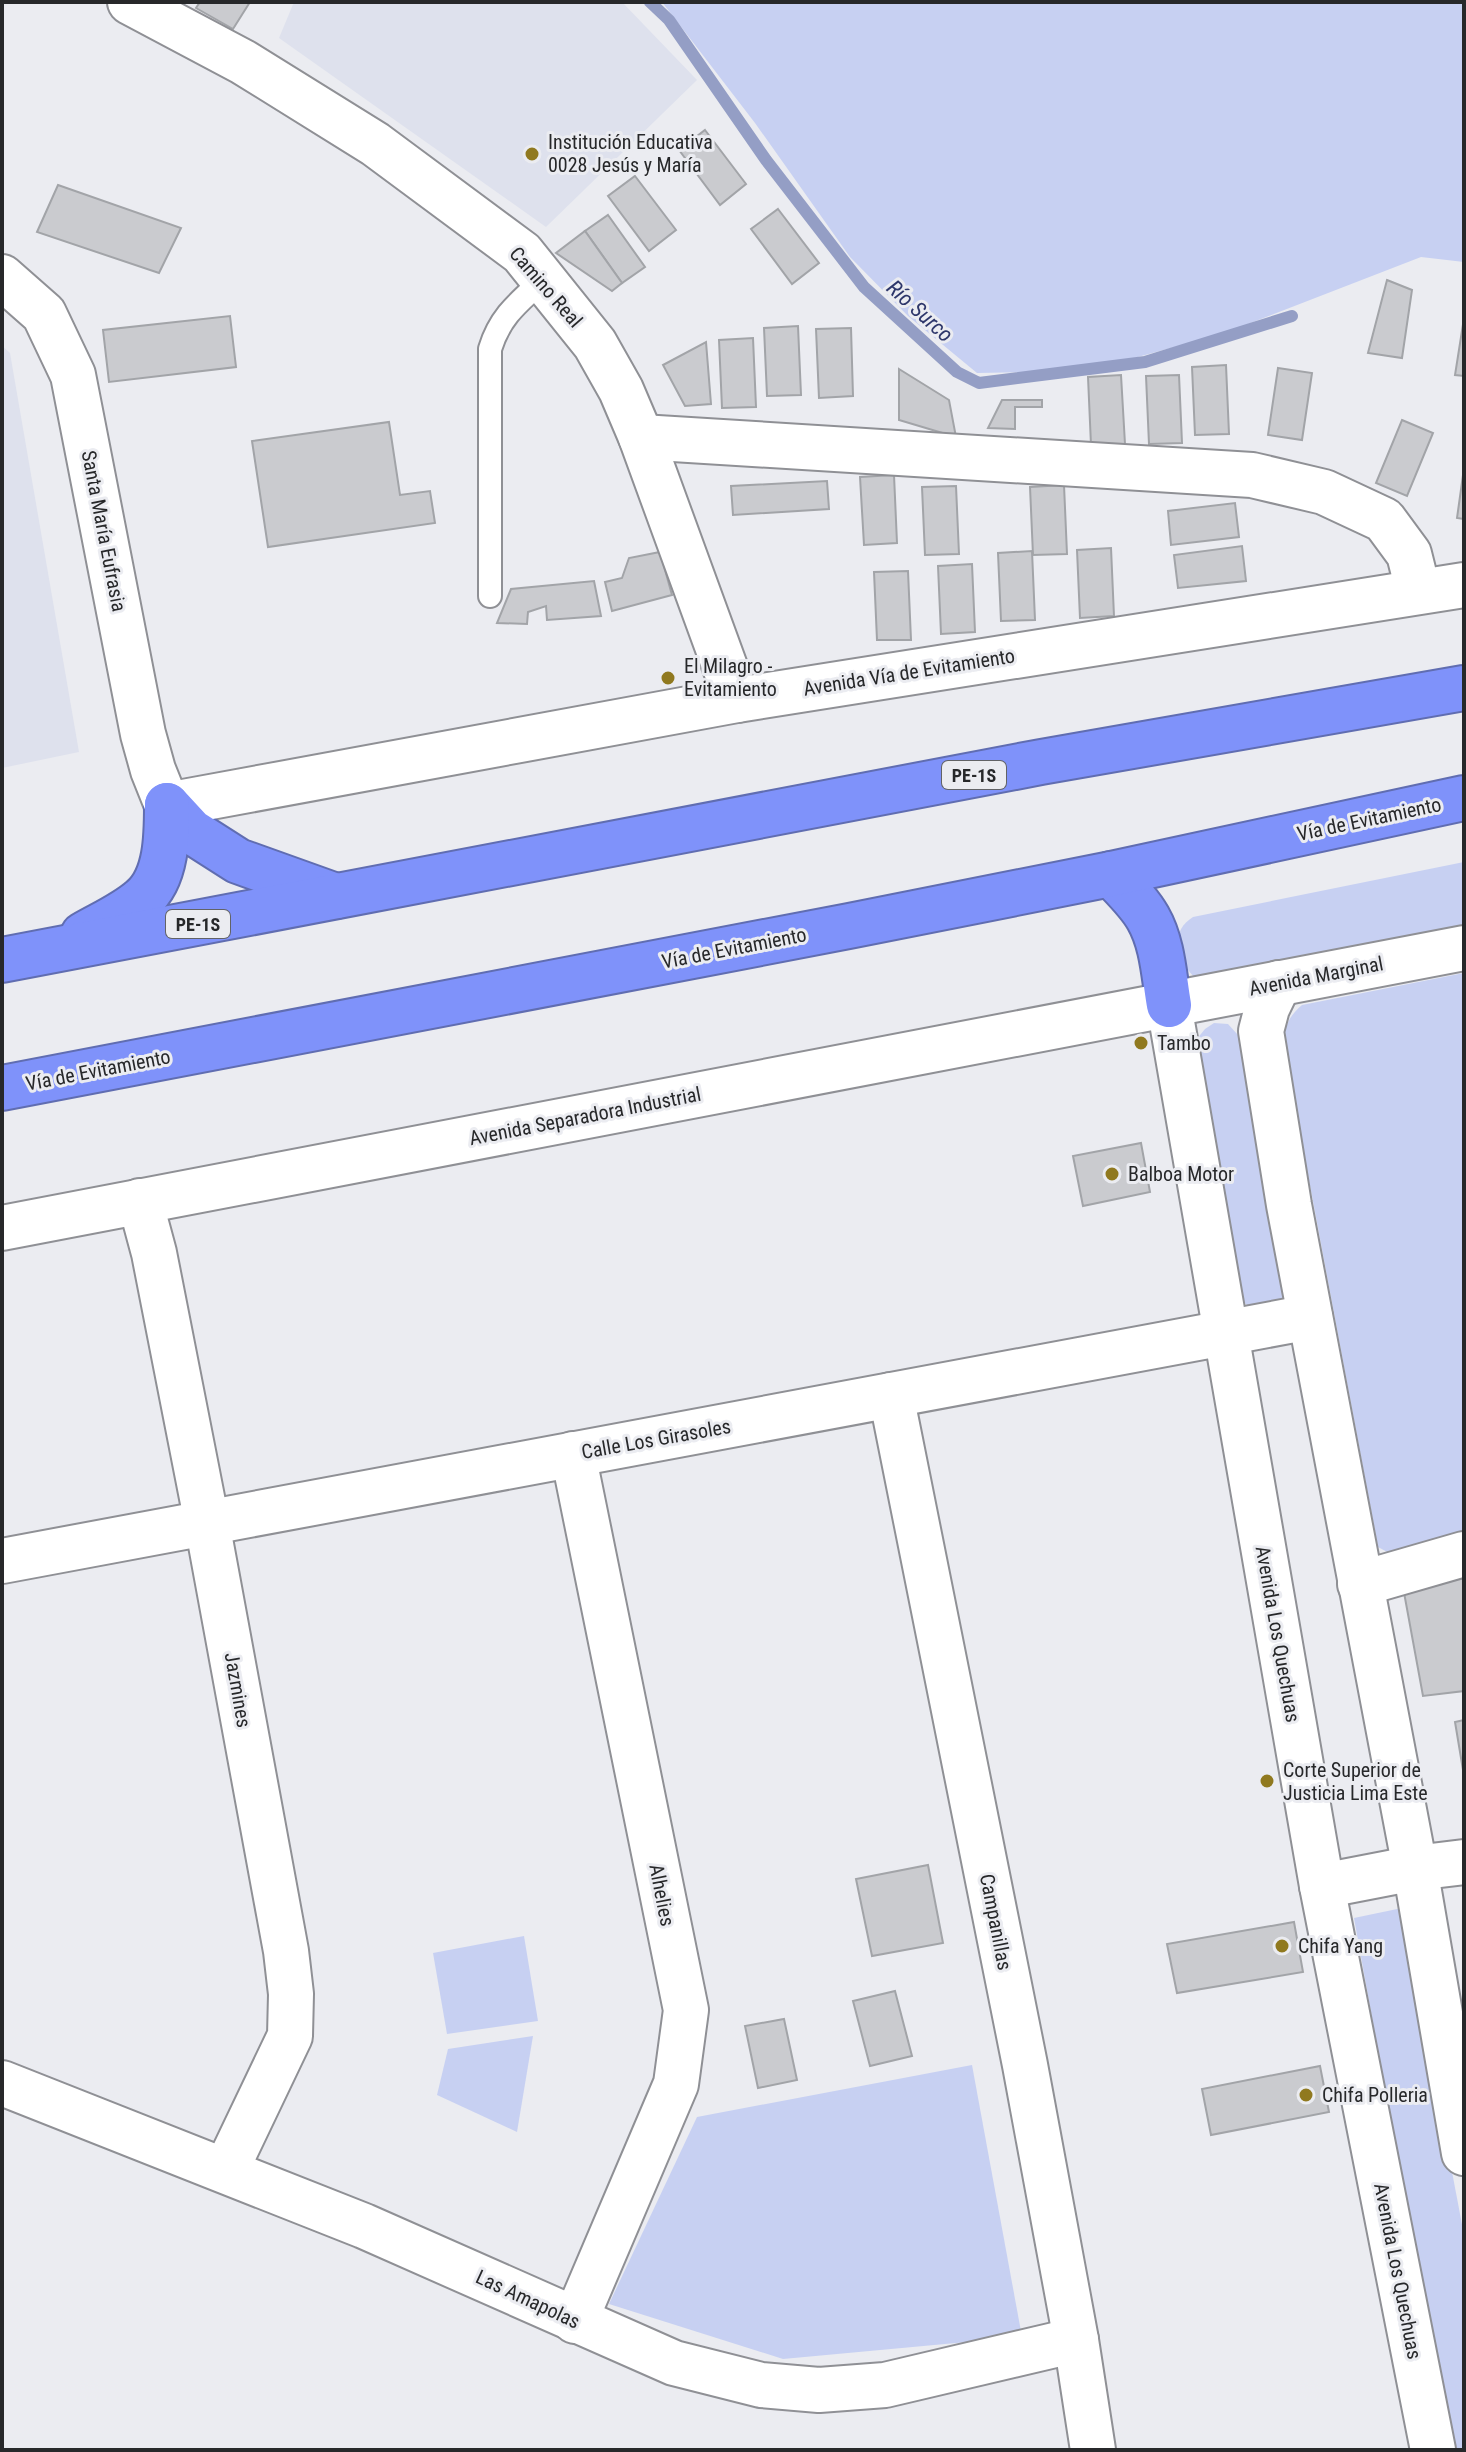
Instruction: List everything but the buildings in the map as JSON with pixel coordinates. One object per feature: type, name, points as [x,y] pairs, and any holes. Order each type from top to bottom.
[{"type":"highway","name":"PE-1S","points":[[2,960],[1041,762],[1464,688]]},
{"type":"highway","name":"Vía de Evitamiento","points":[[2,1088],[849,926],[1111,874],[1464,798]]},
{"type":"highway","points":[[167,805],[191,831],[238,861],[338,897]]},
{"type":"highway","points":[[57,951],[144,898],[160,872],[167,841],[167,805]]},
{"type":"highway","points":[[1111,874],[1149,919],[1158,940],[1169,1005]]},
{"type":"street","name":"Camino Real","points":[[130,2],[243,62],[375,144],[522,253],[595,344],[621,390],[737,700]]},
{"type":"street","name":"Santa María Eufrasia","points":[[2,277],[44,314],[73,375],[143,734],[167,805]]},
{"type":"street","points":[[641,437],[1252,475],[1324,492],[1384,520],[1409,554],[1418,590]]},
{"type":"street","name":"Avenida Vía de Evitamiento","points":[[167,805],[737,700],[1464,585]]},
{"type":"street","name":"Avenida Marginal","points":[[1169,1005],[1464,948]]},
{"type":"street","points":[[1279,983],[1267,1008],[1261,1031],[1310,1317],[1415,1868],[1464,2153]]},
{"type":"street","name":"Avenida Separadora Industrial","points":[[2,1228],[1169,1005]]},
{"type":"street","name":"Avenida Los Quechuas","points":[[1169,1005],[1322,1886],[1433,2450]]},
{"type":"street","name":"Jazmines","points":[[140,1201],[154,1253],[207,1523],[286,1951],[291,1994],[290,2036],[226,2170]]},
{"type":"street","name":"Calle Los Girasoles","points":[[2,1561],[1310,1317]]},
{"type":"street","name":"Campanillas","points":[[891,1395],[1025,2065],[1093,2450]]},
{"type":"street","name":"Alhelies","points":[[573,1454],[686,2010],[676,2084],[575,2321]]},
{"type":"street","points":[[1360,1584],[1464,1554]]},
{"type":"street","points":[[1322,1886],[1464,1862]]},
{"type":"street","name":"Las Amapolas","points":[[2,2083],[364,2226],[674,2363],[761,2385],[819,2390],[885,2385],[1076,2340]]},
{"type":"lane","points":[[490,596],[490,349],[495,331],[504,317],[544,279]]},
{"type":"shaded area","name":"Institución Educativa 0028 Jesús y María","points":[[294,2],[622,2],[697,80],[546,227],[279,38]]},
{"type":"shaded area","points":[[662,2],[1464,2],[1464,262],[1421,257],[1222,334],[1123,361],[1040,372],[977,373],[908,316],[850,257],[755,123]]},
{"type":"shaded area","points":[[2,346],[10,353],[79,752],[2,768]]},
{"type":"shaded area","points":[[1464,862],[1464,927],[1194,977],[1179,954],[1180,930],[1193,917]]},
{"type":"shaded area","points":[[1464,973],[1464,1540],[1391,1554],[1378,1547],[1283,1042],[1288,1022],[1302,1005]]},
{"type":"shaded area","points":[[1214,1023],[1228,1024],[1245,1050],[1286,1297],[1279,1306],[1254,1311],[1239,1298],[1196,1040]]},
{"type":"shaded area","points":[[1402,1908],[1464,2235],[1464,2450],[1450,2450],[1354,1918]]},
{"type":"shaded area","points":[[524,1936],[538,2021],[447,2034],[433,1953]]},
{"type":"shaded area","points":[[533,2036],[517,2132],[437,2095],[448,2049]]},
{"type":"shaded area","points":[[972,2065],[1022,2337],[783,2359],[609,2304],[697,2117]]},
{"type":"waterway","name":"Río Surco","points":[[650,2],[669,20],[766,160],[864,287],[957,372],[979,383],[1145,362],[1292,316]]},
{"type":"place","name":"Institución Educativa 0028 Jesús y María","points":[[532,154]]},
{"type":"place","name":"El Milagro - Evitamiento","points":[[668,678]]},
{"type":"place","name":"Tambo","points":[[1141,1043]]},
{"type":"place","name":"Balboa Motor","points":[[1112,1174]]},
{"type":"place","name":"Corte Superior de Justicia Lima Este","points":[[1267,1781]]},
{"type":"place","name":"Chifa Yang","points":[[1282,1946]]},
{"type":"place","name":"Chifa Polleria","points":[[1306,2095]]}]
